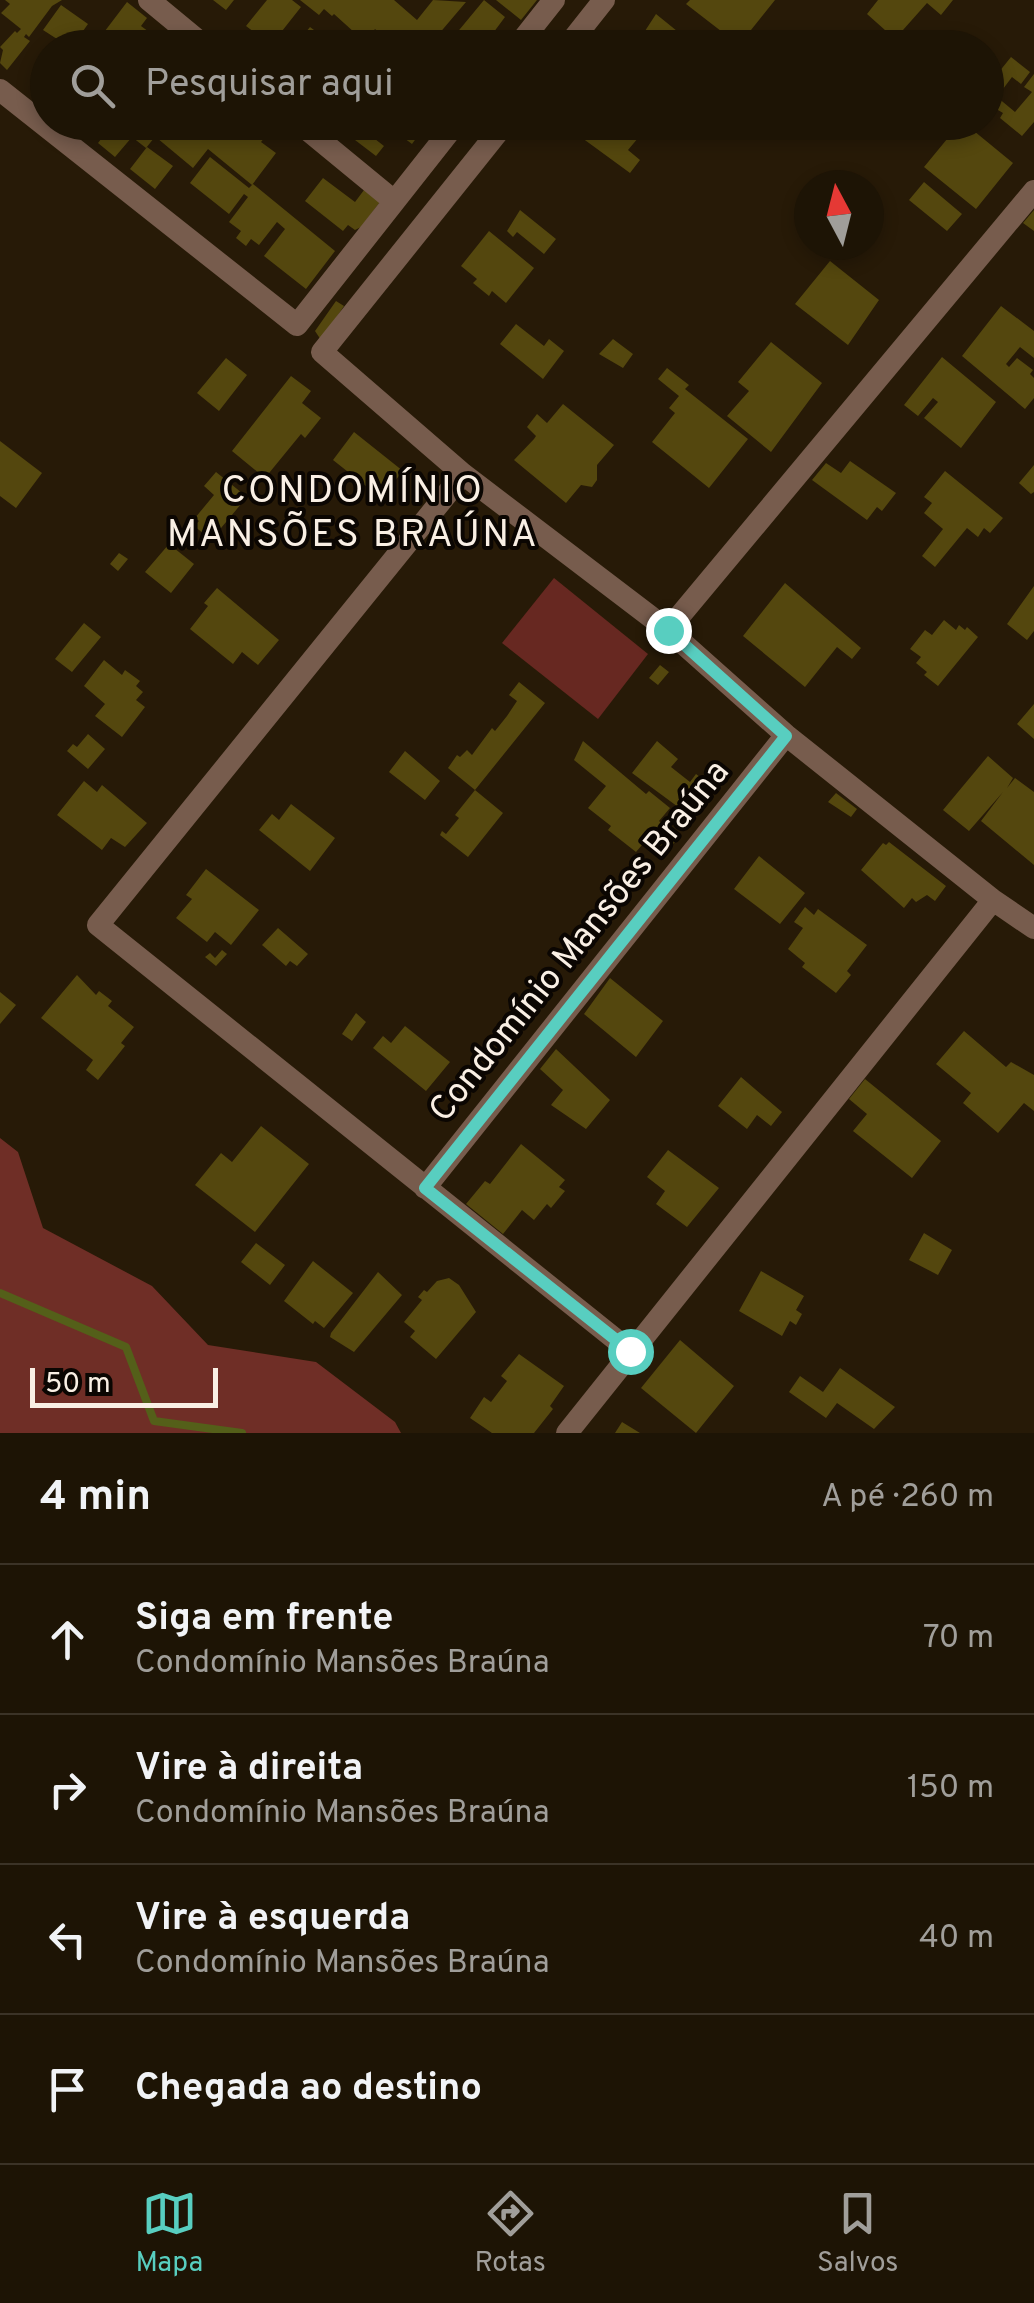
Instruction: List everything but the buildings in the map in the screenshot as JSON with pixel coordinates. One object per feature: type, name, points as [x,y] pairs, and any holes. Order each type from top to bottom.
[{"type":"street","points":[[149,0],[185,30]]},
{"type":"street","points":[[530,30],[554,0]]},
{"type":"street","points":[[580,30],[604,0]]},
{"type":"street","points":[[0,90],[30,114]]},
{"type":"street","points":[[63,140],[296,325],[443,140]]},
{"type":"street","points":[[320,140],[394,201]]},
{"type":"street","points":[[492,140],[322,352],[464,474],[668,630],[786,736],[992,900],[1034,928]]},
{"type":"street","points":[[668,630],[1034,191]]},
{"type":"street","points":[[464,474],[98,926],[630,1351]]},
{"type":"street","name":"Condomínio Mansões Braúna","points":[[425,1188],[786,736]]},
{"type":"street","points":[[567,1433],[992,900]]},
{"type":"shaded area","points":[[554,578],[648,654],[598,719],[502,643]]},
{"type":"shaded area","points":[[0,1138],[18,1152],[43,1228],[152,1286],[208,1345],[316,1362],[395,1422],[401,1433],[0,1433]]},
{"type":"waterway","points":[[0,1293],[126,1347],[154,1421],[242,1433]]},
{"type":"district","name":"CONDOMÍNIO MANSÕES BRAÚNA","points":[[353,511]]},
{"type":"route","points":[[630,1351],[425,1188],[786,736],[668,630]]}]
